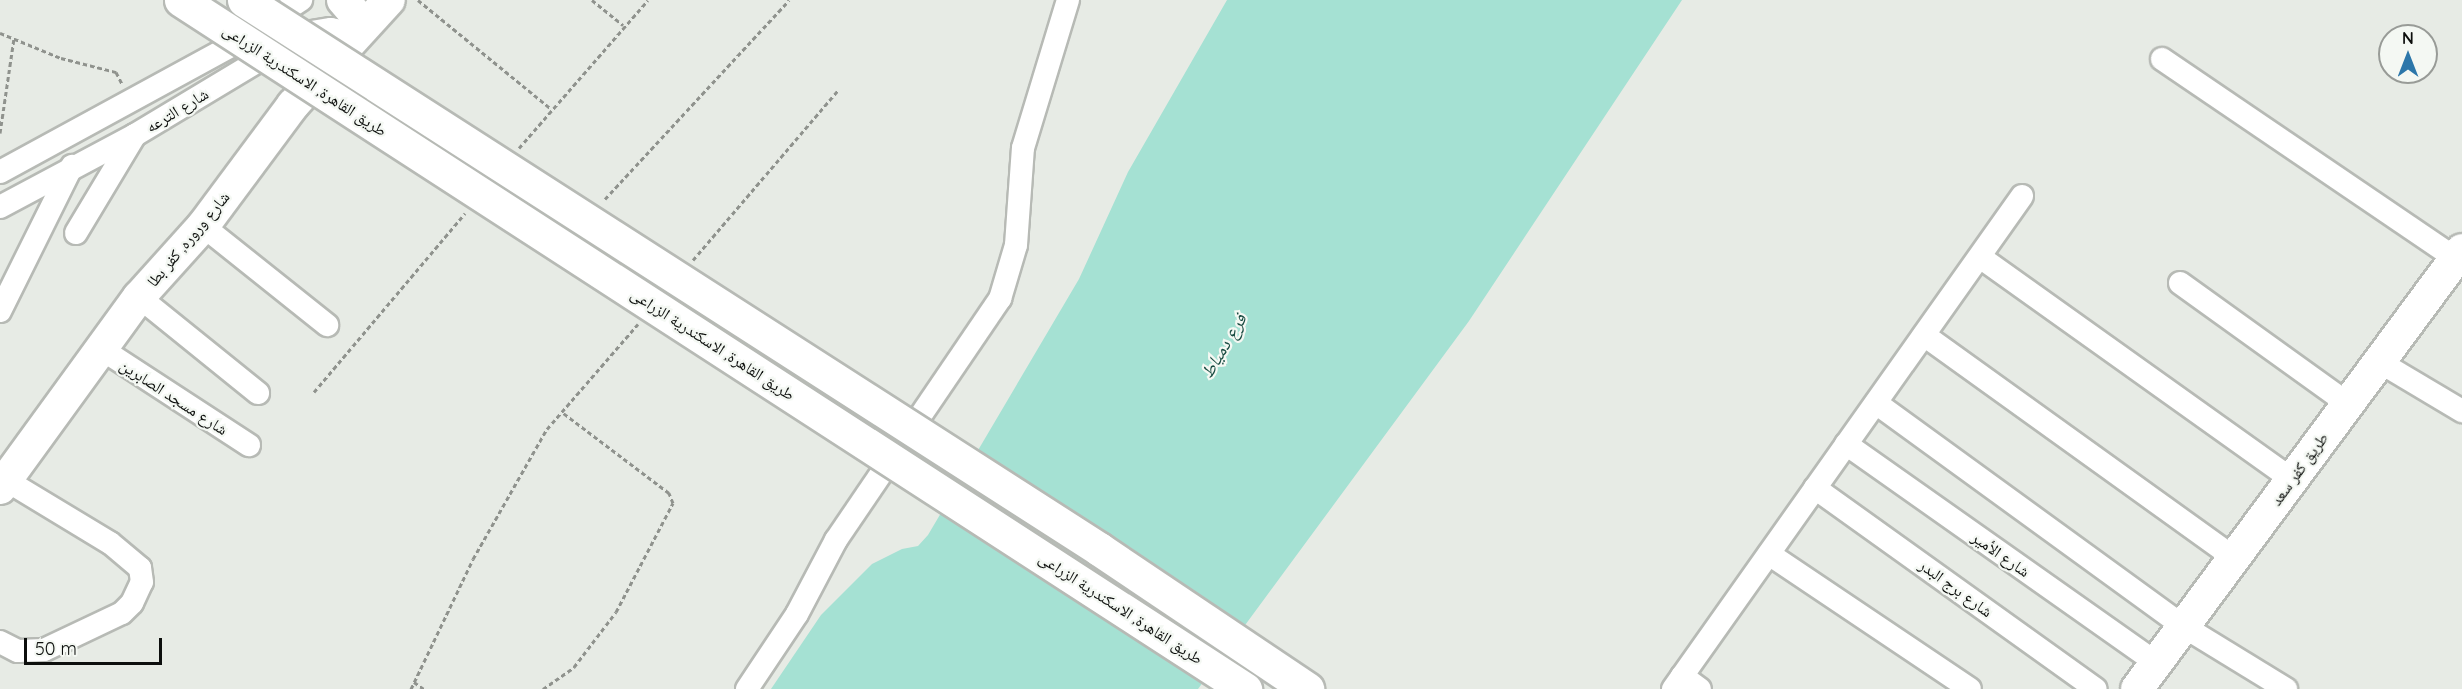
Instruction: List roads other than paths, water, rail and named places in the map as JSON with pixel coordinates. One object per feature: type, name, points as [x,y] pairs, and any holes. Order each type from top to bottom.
[{"type":"highway","name":"طريق القاهرة, الاسكندرية الزراعى","points":[[181,0],[1245,689]]},
{"type":"highway","name":"طريق القاهرة, الاسكندرية الزراعى","points":[[244,0],[1099,549],[1307,689]]},
{"type":"street","points":[[343,0],[361,30]]},
{"type":"street","name":"شارع وروره, كفر بطا","points":[[6,472],[139,297],[203,226],[293,105],[389,0]]},
{"type":"street","points":[[747,689],[797,614],[842,530],[1000,299],[1010,274],[1016,245],[1023,148],[1068,0]]},
{"type":"street","name":"شارع الترعه","points":[[0,172],[231,46],[298,1]]},
{"type":"street","name":"شارع الترعه","points":[[0,207],[72,166],[135,135],[305,33],[331,28],[361,30]]},
{"type":"street","points":[[2162,58],[2460,258]]},
{"type":"street","points":[[76,233],[135,135]]},
{"type":"street","points":[[0,310],[72,166]]},
{"type":"street","points":[[1685,685],[1768,554],[2022,196]]},
{"type":"street","points":[[203,226],[327,325]]},
{"type":"street","points":[[1980,256],[2291,479]]},
{"type":"street","name":"طريق كفر سعد","points":[[2137,689],[2378,361],[2460,258]]},
{"type":"street","points":[[2180,283],[2347,403]]},
{"type":"street","points":[[139,297],[258,393]]},
{"type":"street","points":[[1924,335],[2234,557]]},
{"type":"street","name":"شارع مسجد الصابرين","points":[[100,348],[249,445]]},
{"type":"street","points":[[2378,361],[2462,411]]},
{"type":"street","points":[[1876,403],[2183,626],[2286,689]]},
{"type":"street","name":"شارع الأمير","points":[[1846,444],[2156,663]]},
{"type":"street","points":[[0,642],[18,651],[44,650],[122,613],[132,603],[142,582],[140,568],[110,543],[6,472]]},
{"type":"street","name":"شارع برج البدر","points":[[1815,488],[2096,689]]},
{"type":"street","points":[[1768,554],[1970,689]]},
{"type":"water","name":"فرع دمياط","points":[[1227,0],[1682,0],[1469,321],[1198,689],[771,689],[821,615],[872,564],[902,549],[918,546],[928,535],[1079,279],[1128,172]]}]
